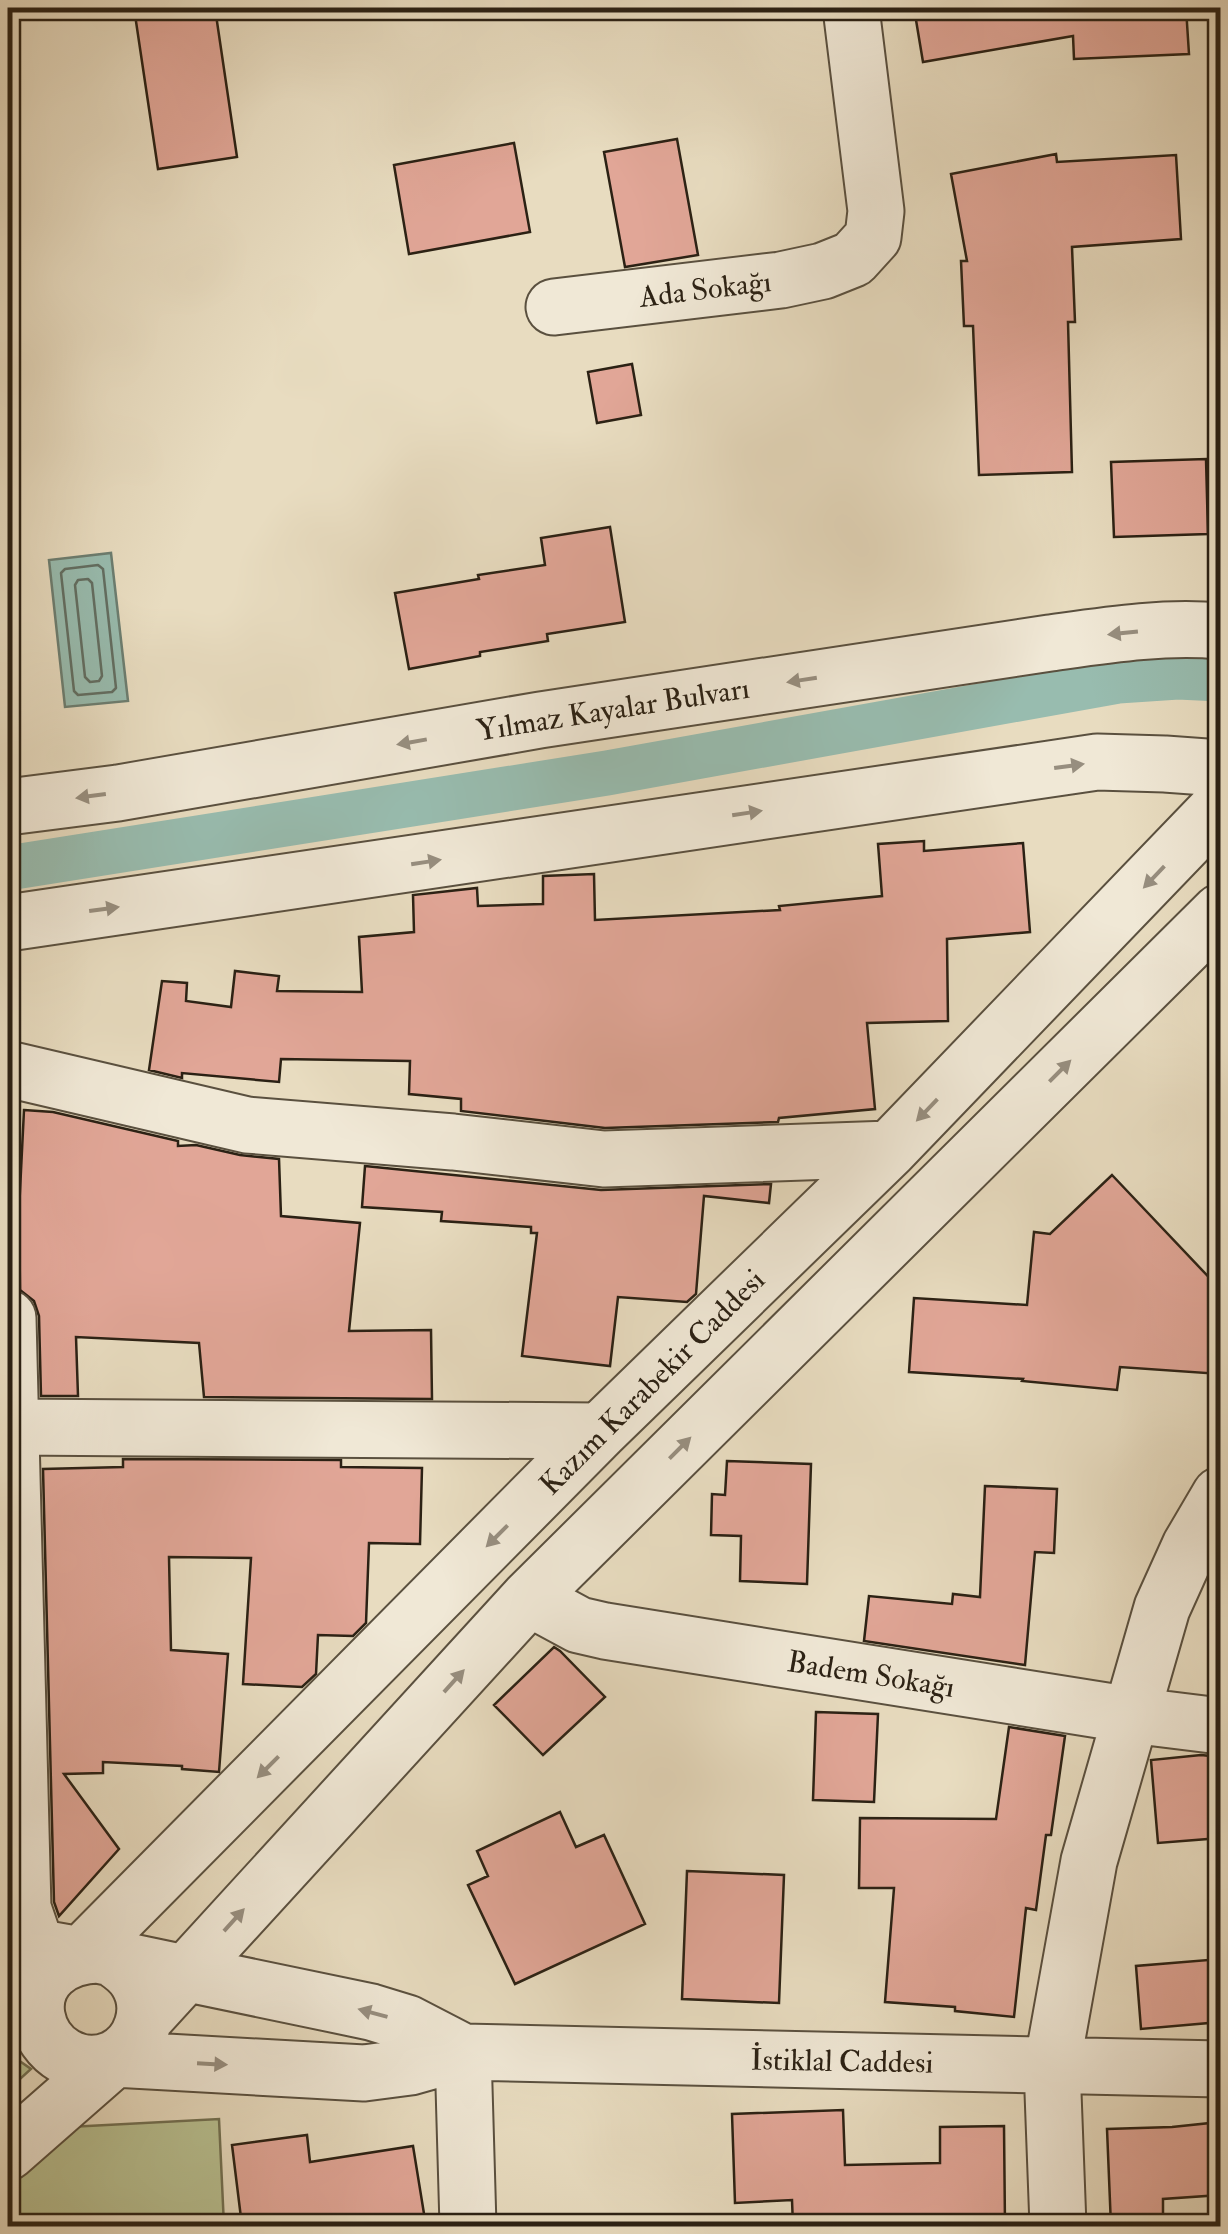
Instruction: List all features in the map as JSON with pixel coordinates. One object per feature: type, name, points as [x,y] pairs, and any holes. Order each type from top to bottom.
[{"type":"street","name":"Ada Sokağı","points":[[554,307],[781,280],[853,259],[873,237],[876,211],[851,8]]},
{"type":"street","name":"Yılmaz Kayalar Bulvarı","points":[[8,807],[1050,642],[1128,632],[1220,631]]},
{"type":"street","points":[[8,923],[1098,762],[1220,768]]},
{"type":"street","name":"Kazım Karabekir Caddesi","points":[[48,1969],[890,1148],[1220,806]]},
{"type":"street","points":[[8,1318],[23,1908],[48,1969],[36,2008],[39,2027],[48,2044],[107,2044],[185,1974],[529,1598],[1220,912]]},
{"type":"street","points":[[8,1069],[247,1125],[604,1158],[890,1148]]},
{"type":"street","points":[[12,1427],[600,1432]]},
{"type":"street","points":[[1058,2226],[1052,2066],[1089,1861],[1162,1608],[1190,1546],[1220,1495]]},
{"type":"street","name":"Badem Sokağı","points":[[529,1598],[579,1625],[605,1631],[1131,1716],[1220,1726]]},
{"type":"street","points":[[8,2152],[145,2001],[130,1970],[48,1969]]},
{"type":"street","name":"İstiklal Caddesi","points":[[48,1969],[185,1974],[371,2012],[407,2023],[463,2052]]},
{"type":"street","name":"İstiklal Caddesi","points":[[8,2034],[364,2073],[410,2067],[463,2052],[1220,2069]]},
{"type":"street","points":[[463,2052],[468,2226]]},
{"type":"green space","points":[[8,2053],[31,2069],[8,2090]]},
{"type":"green space","points":[[219,2119],[224,2226],[8,2226],[8,2184],[69,2127]]},
{"type":"water","points":[[111,553],[128,701],[65,707],[49,560]]},
{"type":"building","points":[[134,8],[215,8],[237,157],[158,169]]},
{"type":"building","points":[[914,8],[1186,8],[1189,54],[1074,59],[1073,36],[923,62]]},
{"type":"building","points":[[677,139],[698,255],[625,267],[604,152]]},
{"type":"building","points":[[514,143],[530,232],[409,254],[394,165]]},
{"type":"building","points":[[1056,154],[1057,162],[1176,155],[1181,239],[1072,247],[1075,322],[1068,322],[1072,472],[979,475],[973,326],[964,326],[961,261],[967,261],[951,174]]},
{"type":"building","points":[[632,364],[641,415],[597,423],[588,372]]},
{"type":"building","points":[[1206,459],[1208,534],[1114,537],[1111,462]]},
{"type":"building","points":[[610,527],[625,622],[547,634],[548,641],[409,669],[395,593],[545,565],[541,538]]},
{"type":"building","points":[[924,841],[924,851],[1023,843],[1030,932],[947,939],[948,1021],[867,1023],[875,1109],[779,1118],[778,1122],[605,1128],[461,1111],[461,1099],[409,1094],[410,1061],[281,1059],[279,1082],[182,1073],[182,1078],[149,1070],[162,981],[187,983],[186,1001],[231,1007],[235,971],[279,976],[277,991],[362,992],[359,937],[414,932],[413,895],[477,888],[478,906],[543,904],[543,876],[594,874],[595,920],[780,910],[779,906],[882,896],[878,844]]},
{"type":"building","points":[[24,1110],[53,1112],[178,1141],[178,1146],[196,1145],[279,1159],[281,1216],[360,1223],[349,1331],[431,1330],[432,1399],[204,1397],[199,1343],[76,1337],[78,1396],[41,1396],[39,1316],[34,1301],[20,1290]]},
{"type":"building","points":[[365,1166],[601,1190],[771,1184],[769,1203],[704,1196],[696,1294],[687,1302],[618,1297],[610,1366],[522,1356],[537,1233],[531,1233],[531,1227],[441,1221],[442,1212],[362,1207]]},
{"type":"building","points":[[1112,1175],[1220,1289],[1220,1374],[1120,1367],[1117,1390],[909,1372],[914,1298],[1027,1305],[1034,1232],[1050,1234]]},
{"type":"building","points":[[123,1459],[341,1460],[341,1467],[422,1468],[420,1544],[369,1543],[366,1623],[353,1636],[318,1635],[316,1674],[302,1687],[243,1684],[251,1558],[169,1557],[171,1650],[228,1654],[219,1772],[103,1762],[103,1773],[64,1774],[119,1849],[59,1916],[54,1902],[43,1469],[123,1467]]},
{"type":"building","points":[[727,1461],[811,1464],[807,1584],[740,1581],[741,1536],[711,1535],[712,1494],[725,1495]]},
{"type":"building","points":[[985,1486],[1057,1489],[1054,1553],[1035,1552],[1025,1665],[864,1641],[869,1596],[952,1604],[953,1594],[980,1597]]},
{"type":"building","points":[[554,1647],[605,1697],[543,1755],[494,1705]]},
{"type":"building","points":[[816,1712],[878,1714],[874,1802],[813,1800]]},
{"type":"building","points":[[1009,1727],[1065,1736],[1036,1910],[1026,1908],[1014,2017],[955,2011],[955,2007],[885,2002],[894,1888],[859,1888],[860,1818],[996,1819]]},
{"type":"building","points":[[1220,1757],[1220,1838],[1158,1843],[1151,1760]]},
{"type":"building","points":[[560,1812],[576,1847],[604,1835],[645,1924],[515,1984],[468,1885],[488,1876],[477,1851]]},
{"type":"building","points":[[687,1871],[784,1875],[779,2003],[682,1999]]},
{"type":"building","points":[[1220,1959],[1220,2022],[1141,2029],[1136,1966]]},
{"type":"building","points":[[843,2110],[845,2165],[940,2163],[940,2127],[1004,2126],[1005,2226],[793,2226],[792,2200],[735,2203],[732,2114]]},
{"type":"building","points":[[1220,2122],[1220,2195],[1163,2199],[1163,2226],[1111,2226],[1107,2129]]},
{"type":"building","points":[[307,2135],[310,2162],[413,2146],[426,2226],[242,2226],[232,2145]]},
{"type":"waterway","points":[[8,868],[607,773],[1118,681],[1220,679]]}]
